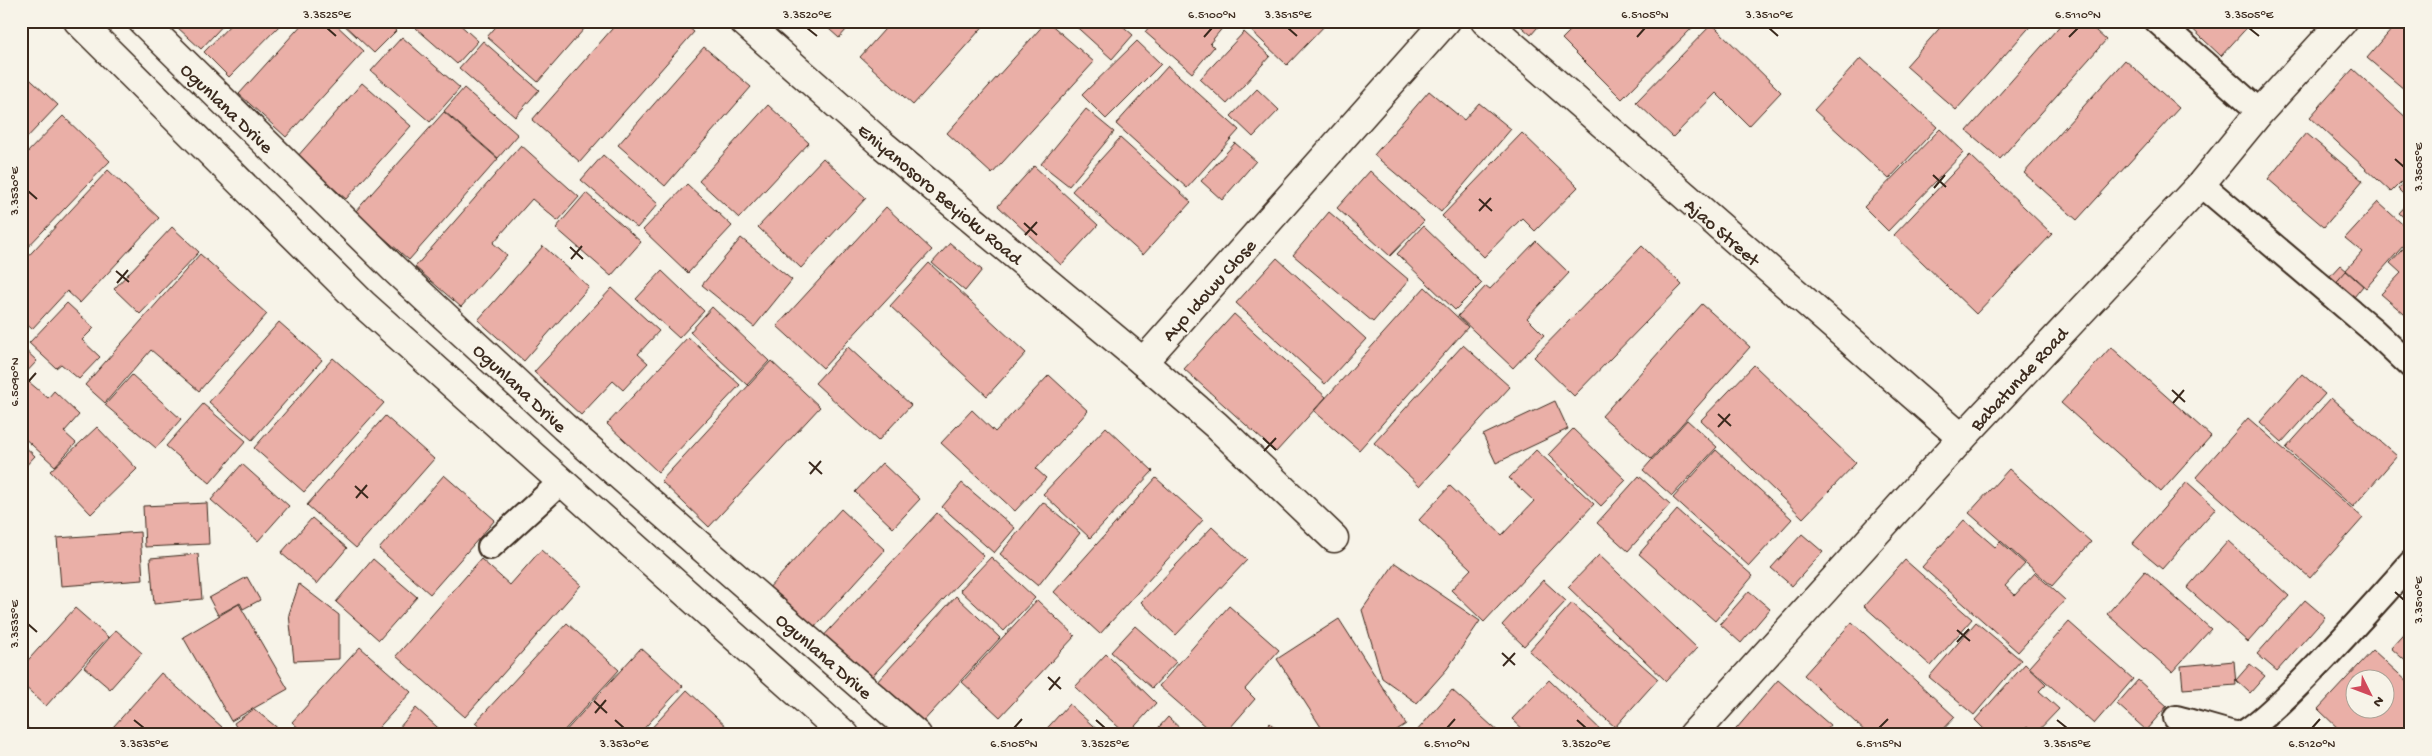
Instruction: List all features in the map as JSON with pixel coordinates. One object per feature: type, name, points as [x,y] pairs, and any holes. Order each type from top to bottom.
[{"type":"street","points":[[78,21],[363,304],[845,735]]},
{"type":"street","name":"Ogunlana Drive","points":[[142,21],[394,269],[564,427],[917,735]]},
{"type":"street","name":"Eniyanosoro Beyioku Road","points":[[743,21],[884,146],[1143,362]]},
{"type":"street","name":"Ayo Idowu Close","points":[[1143,362],[1446,21]]},
{"type":"street","name":"Ajao Street","points":[[1485,21],[1962,438]]},
{"type":"street","name":"Babatunde Road","points":[[1692,735],[1962,438],[2201,184],[2260,112],[2343,21]]},
{"type":"street","points":[[1143,362],[1216,425],[1334,538]]},
{"type":"lane","points":[[2157,21],[2260,112]]},
{"type":"lane","points":[[2201,184],[2374,331],[2411,366]]},
{"type":"lane","points":[[490,547],[561,482]]},
{"type":"lane","points":[[2176,718],[2239,734],[2254,727],[2290,694],[2411,563]]},
{"type":"building","points":[[182,21],[227,21],[201,49],[177,27]]},
{"type":"building","points":[[234,21],[283,22],[229,77],[204,52]]},
{"type":"building","points":[[305,21],[332,21],[364,51],[286,137],[239,94]]},
{"type":"building","points":[[340,21],[386,21],[396,31],[374,53]]},
{"type":"building","points":[[408,21],[456,21],[478,41],[457,64]]},
{"type":"building","points":[[501,21],[591,21],[538,82],[487,37]]},
{"type":"building","points":[[619,21],[681,21],[694,32],[580,162],[532,120]]},
{"type":"building","points":[[820,21],[854,21],[839,38]]},
{"type":"building","points":[[892,21],[988,21],[913,105],[860,57]]},
{"type":"building","points":[[1047,21],[1094,62],[992,174],[947,133]]},
{"type":"building","points":[[1070,21],[1117,21],[1133,35],[1112,59]]},
{"type":"building","points":[[1154,21],[1228,21],[1210,43],[1214,47],[1192,73],[1145,32]]},
{"type":"building","points":[[1241,21],[1329,21],[1287,65]]},
{"type":"building","points":[[1515,21],[1543,21],[1531,35]]},
{"type":"building","points":[[1575,21],[1699,21],[1622,99],[1562,39],[1578,23]]},
{"type":"building","points":[[1900,21],[1918,21],[1910,30]]},
{"type":"building","points":[[1946,21],[2035,21],[1956,110],[1906,66]]},
{"type":"building","points":[[2064,21],[2085,21],[2106,40],[2000,159],[1967,131]]},
{"type":"building","points":[[2184,21],[2253,21],[2221,56]]},
{"type":"building","points":[[2399,21],[2411,21],[2411,95],[2367,58]]},
{"type":"building","points":[[1712,24],[1781,92],[1749,126],[1716,93],[1673,137],[1636,102]]},
{"type":"building","points":[[1244,32],[1270,56],[1227,104],[1200,79]]},
{"type":"building","points":[[402,37],[460,88],[430,122],[371,71]]},
{"type":"building","points":[[483,41],[539,90],[515,117],[459,68]]},
{"type":"building","points":[[1137,41],[1161,64],[1106,119],[1082,95]]},
{"type":"building","points":[[704,47],[751,87],[665,186],[618,145]]},
{"type":"building","points":[[1861,58],[1937,127],[1889,179],[1814,110]]},
{"type":"building","points":[[2125,60],[2179,108],[2077,220],[2024,173]]},
{"type":"building","points":[[1168,66],[1239,130],[1187,188],[1116,124]]},
{"type":"building","points":[[2353,69],[2411,122],[2411,172],[2391,192],[2310,117]]},
{"type":"building","points":[[21,71],[58,105],[21,144]]},
{"type":"building","points":[[362,83],[411,126],[346,199],[297,157]]},
{"type":"building","points":[[464,88],[518,135],[498,158],[444,111]]},
{"type":"building","points":[[1257,89],[1279,110],[1253,137],[1231,116]]},
{"type":"building","points":[[1429,91],[1464,120],[1479,103],[1511,129],[1441,212],[1374,155]]},
{"type":"building","points":[[768,105],[809,143],[739,218],[699,181]]},
{"type":"building","points":[[1086,109],[1114,132],[1069,186],[1041,164]]},
{"type":"building","points":[[444,112],[498,159],[409,260],[355,212]]},
{"type":"building","points":[[63,116],[110,161],[21,254],[21,159]]},
{"type":"building","points":[[1940,129],[1964,152],[1888,231],[1864,207]]},
{"type":"building","points":[[1522,133],[1578,187],[1535,231],[1522,218],[1484,257],[1442,216]]},
{"type":"building","points":[[2306,133],[2363,181],[2324,227],[2268,179]]},
{"type":"building","points":[[1120,138],[1191,202],[1143,255],[1072,191]]},
{"type":"building","points":[[1235,143],[1256,161],[1222,200],[1201,181]]},
{"type":"building","points":[[521,145],[579,197],[558,221],[532,199],[493,243],[507,255],[461,307],[415,267]]},
{"type":"building","points":[[603,155],[658,204],[637,228],[581,180]]},
{"type":"building","points":[[1970,155],[2052,234],[1976,314],[1894,235]]},
{"type":"building","points":[[823,158],[866,198],[801,268],[758,227]]},
{"type":"building","points":[[1034,166],[1098,225],[1061,265],[998,206]]},
{"type":"building","points":[[108,170],[159,218],[80,303],[67,291],[32,329],[21,319],[21,264]]},
{"type":"building","points":[[1370,171],[1424,221],[1390,256],[1337,208]]},
{"type":"building","points":[[2411,175],[2411,224],[2399,213],[2410,201],[2398,189]]},
{"type":"building","points":[[687,184],[732,226],[688,273],[643,230]]},
{"type":"building","points":[[586,193],[641,242],[611,276],[556,228]]},
{"type":"building","points":[[2378,202],[2411,232],[2411,237],[2366,288],[2346,270],[2362,252],[2345,238]]},
{"type":"building","points":[[886,207],[932,250],[823,368],[777,326]]},
{"type":"building","points":[[1329,212],[1409,280],[1373,322],[1293,255]]},
{"type":"building","points":[[1423,226],[1482,283],[1455,310],[1397,254]]},
{"type":"building","points":[[172,227],[199,252],[140,314],[114,289]]},
{"type":"building","points":[[741,238],[792,280],[754,327],[702,285]]},
{"type":"building","points":[[2411,240],[2411,320],[2381,294],[2401,273],[2390,263]]},
{"type":"building","points":[[1536,241],[1569,273],[1527,318],[1544,335],[1513,368],[1458,316],[1486,286],[1490,289]]},
{"type":"building","points":[[950,243],[982,270],[965,291],[932,263]]},
{"type":"building","points":[[543,246],[589,287],[524,361],[478,320]]},
{"type":"building","points":[[1642,246],[1682,285],[1574,396],[1534,357]]},
{"type":"building","points":[[200,254],[267,314],[199,391],[151,350],[105,403],[85,385]]},
{"type":"building","points":[[1277,258],[1366,339],[1325,384],[1236,303]]},
{"type":"building","points":[[929,263],[1026,353],[987,396],[890,306]]},
{"type":"building","points":[[2340,265],[2347,271],[2335,284],[2328,278]]},
{"type":"building","points":[[662,271],[704,311],[679,338],[636,299]]},
{"type":"building","points":[[2346,271],[2363,286],[2350,302],[2333,286]]},
{"type":"building","points":[[1425,287],[1468,327],[1359,450],[1314,411]]},
{"type":"building","points":[[612,288],[659,331],[638,354],[648,363],[623,390],[613,381],[581,415],[534,372]]},
{"type":"building","points":[[67,303],[94,328],[82,340],[100,357],[79,379],[61,364],[56,368],[29,343]]},
{"type":"building","points":[[1702,304],[1750,347],[1651,459],[1602,416]]},
{"type":"building","points":[[712,307],[769,361],[747,385],[690,332]]},
{"type":"building","points":[[1234,314],[1326,397],[1276,452],[1184,369]]},
{"type":"building","points":[[279,322],[322,360],[252,440],[209,402]]},
{"type":"building","points":[[688,337],[740,385],[658,472],[607,424]]},
{"type":"building","points":[[1463,345],[1510,387],[1420,486],[1374,443]]},
{"type":"building","points":[[21,346],[37,361],[21,378]]},
{"type":"building","points":[[848,347],[911,405],[878,441],[815,383]]},
{"type":"building","points":[[2111,347],[2211,436],[2161,492],[2061,403]]},
{"type":"building","points":[[333,358],[384,403],[304,492],[254,448]]},
{"type":"building","points":[[771,361],[820,407],[709,527],[661,481]]},
{"type":"building","points":[[1754,365],[1856,463],[1803,518],[1701,420]]},
{"type":"building","points":[[2302,374],[2325,394],[2282,442],[2260,422]]},
{"type":"building","points":[[132,375],[181,419],[156,448],[105,405]]},
{"type":"building","points":[[1049,375],[1088,411],[1036,469],[1046,478],[1015,511],[941,443],[972,410],[995,432]]},
{"type":"building","points":[[29,382],[48,398],[54,391],[79,415],[64,432],[76,443],[55,466],[21,435],[21,390]]},
{"type":"building","points":[[2331,398],[2397,456],[2353,507],[2286,448]]},
{"type":"building","points":[[1555,401],[1568,429],[1496,463],[1483,435]]},
{"type":"building","points":[[203,404],[246,441],[210,483],[166,446]]},
{"type":"building","points":[[385,416],[434,459],[356,548],[307,505]]},
{"type":"building","points":[[2248,418],[2363,518],[2310,578],[2196,477]]},
{"type":"building","points":[[1687,420],[1717,447],[1672,496],[1643,470]]},
{"type":"building","points":[[97,427],[137,469],[91,514],[50,471]]},
{"type":"building","points":[[1106,427],[1153,471],[1090,538],[1043,494]]},
{"type":"building","points":[[1573,429],[1626,480],[1601,506],[1548,455]]},
{"type":"building","points":[[21,443],[35,456],[21,471]]},
{"type":"building","points":[[1536,450],[1594,504],[1484,622],[1451,590],[1471,569],[1419,520],[1450,486],[1502,535],[1534,501],[1509,478]]},
{"type":"building","points":[[1716,450],[1792,519],[1749,566],[1673,498]]},
{"type":"building","points":[[882,463],[920,499],[893,528],[855,492]]},
{"type":"building","points":[[242,464],[289,506],[258,541],[211,500]]},
{"type":"building","points":[[2009,469],[2091,542],[2052,586],[1969,513]]},
{"type":"building","points":[[444,475],[495,520],[430,594],[379,549]]},
{"type":"building","points":[[1639,476],[1670,504],[1628,551],[1597,523]]},
{"type":"building","points":[[1156,478],[1203,520],[1100,634],[1054,592]]},
{"type":"building","points":[[2187,482],[2216,508],[2162,569],[2132,544]]},
{"type":"building","points":[[962,483],[1015,528],[994,553],[942,507]]},
{"type":"building","points":[[1043,502],[1080,533],[1038,586],[1000,554]]},
{"type":"building","points":[[207,503],[209,544],[145,547],[143,506]]},
{"type":"building","points":[[841,509],[885,550],[810,632],[766,591]]},
{"type":"building","points":[[1677,510],[1753,576],[1715,621],[1639,554]]},
{"type":"building","points":[[937,513],[984,556],[865,684],[819,641]]},
{"type":"building","points":[[312,518],[347,548],[317,584],[281,553]]},
{"type":"building","points":[[1964,520],[1995,547],[2000,542],[2025,564],[2005,586],[2015,595],[2035,573],[2065,600],[2018,652],[1922,567]]},
{"type":"building","points":[[1212,527],[1247,560],[1176,635],[1141,602]]},
{"type":"building","points":[[140,532],[143,580],[61,586],[57,538]]},
{"type":"building","points":[[1802,534],[1823,552],[1792,586],[1771,568]]},
{"type":"building","points":[[2228,541],[2289,596],[2248,642],[2187,588]]},
{"type":"building","points":[[541,550],[581,585],[465,717],[396,656],[481,559],[510,585]]},
{"type":"building","points":[[198,554],[202,599],[154,604],[150,558]]},
{"type":"building","points":[[1599,555],[1697,648],[1666,681],[1568,587]]},
{"type":"building","points":[[991,557],[1035,598],[1004,631],[960,590]]},
{"type":"building","points":[[373,559],[417,597],[379,640],[336,602]]},
{"type":"building","points":[[1905,560],[1972,619],[1931,666],[1864,606]]},
{"type":"building","points":[[1395,563],[1480,621],[1447,669],[1417,703],[1382,678],[1362,610]]},
{"type":"building","points":[[2145,571],[2211,629],[2172,672],[2107,614]]},
{"type":"building","points":[[247,577],[260,600],[243,609],[240,603],[218,615],[209,598]]},
{"type":"building","points":[[1543,580],[1566,601],[1524,646],[1502,625]]},
{"type":"building","points":[[299,584],[339,615],[339,659],[294,661],[289,614]]},
{"type":"building","points":[[1749,591],[1770,609],[1741,643],[1720,624]]},
{"type":"building","points":[[956,596],[1000,638],[920,725],[875,684]]},
{"type":"building","points":[[1037,600],[1075,636],[1000,717],[962,682]]},
{"type":"building","points":[[2305,600],[2325,617],[2277,671],[2257,654]]},
{"type":"building","points":[[1572,603],[1658,679],[1615,727],[1529,651]]},
{"type":"building","points":[[239,604],[288,689],[231,721],[183,637]]},
{"type":"building","points":[[1229,606],[1279,650],[1245,689],[1255,699],[1224,735],[1215,735],[1159,686]]},
{"type":"building","points":[[75,608],[108,637],[46,706],[21,683],[21,668]]},
{"type":"building","points":[[1339,619],[1406,724],[1389,735],[1326,735],[1277,659]]},
{"type":"building","points":[[1852,622],[1955,717],[1938,735],[1869,735],[1804,675]]},
{"type":"building","points":[[1976,622],[2021,660],[1974,715],[1929,677]]},
{"type":"building","points":[[2069,622],[2133,679],[2094,724],[2029,667]]},
{"type":"building","points":[[567,623],[619,670],[560,735],[489,735],[475,723]]},
{"type":"building","points":[[1135,626],[1176,662],[1152,688],[1111,652]]},
{"type":"building","points":[[2411,626],[2411,666],[2391,648]]},
{"type":"building","points":[[116,630],[142,653],[110,689],[84,667]]},
{"type":"building","points":[[360,647],[411,692],[372,735],[306,735],[292,722]]},
{"type":"building","points":[[641,648],[683,686],[638,735],[562,735]]},
{"type":"building","points":[[2373,650],[2393,668],[2356,668]]},
{"type":"building","points":[[1106,654],[1156,703],[1127,735],[1075,687]]},
{"type":"building","points":[[2234,661],[2236,685],[2183,689],[2181,666]]},
{"type":"building","points":[[2025,664],[2046,684],[2039,691],[2059,709],[2035,734],[2027,727],[2020,735],[2015,735],[2011,732],[2008,735],[1990,735],[1975,720]]},
{"type":"building","points":[[2250,664],[2265,676],[2250,693],[2236,680]]},
{"type":"building","points":[[2394,669],[2411,685],[2411,735],[2345,735],[2318,709],[2344,681],[2344,718],[2394,718]]},
{"type":"building","points":[[161,673],[222,727],[215,735],[106,735]]},
{"type":"building","points":[[1549,680],[1606,735],[1529,735],[1512,719]]},
{"type":"building","points":[[1778,680],[1830,725],[1822,735],[1731,735]]},
{"type":"building","points":[[2138,680],[2167,706],[2146,730],[2117,704]]},
{"type":"building","points":[[687,690],[729,729],[724,735],[645,735]]},
{"type":"building","points":[[1452,690],[1502,735],[1419,735],[1416,732]]},
{"type":"building","points":[[1069,704],[1103,735],[1041,735]]},
{"type":"building","points":[[416,708],[446,735],[393,735]]},
{"type":"building","points":[[254,709],[285,735],[240,735],[234,723]]},
{"type":"building","points":[[1168,717],[1187,735],[1152,735]]},
{"type":"building","points":[[21,719],[33,735],[21,735]]},
{"type":"building","points":[[1270,723],[1283,735],[1260,735]]}]
